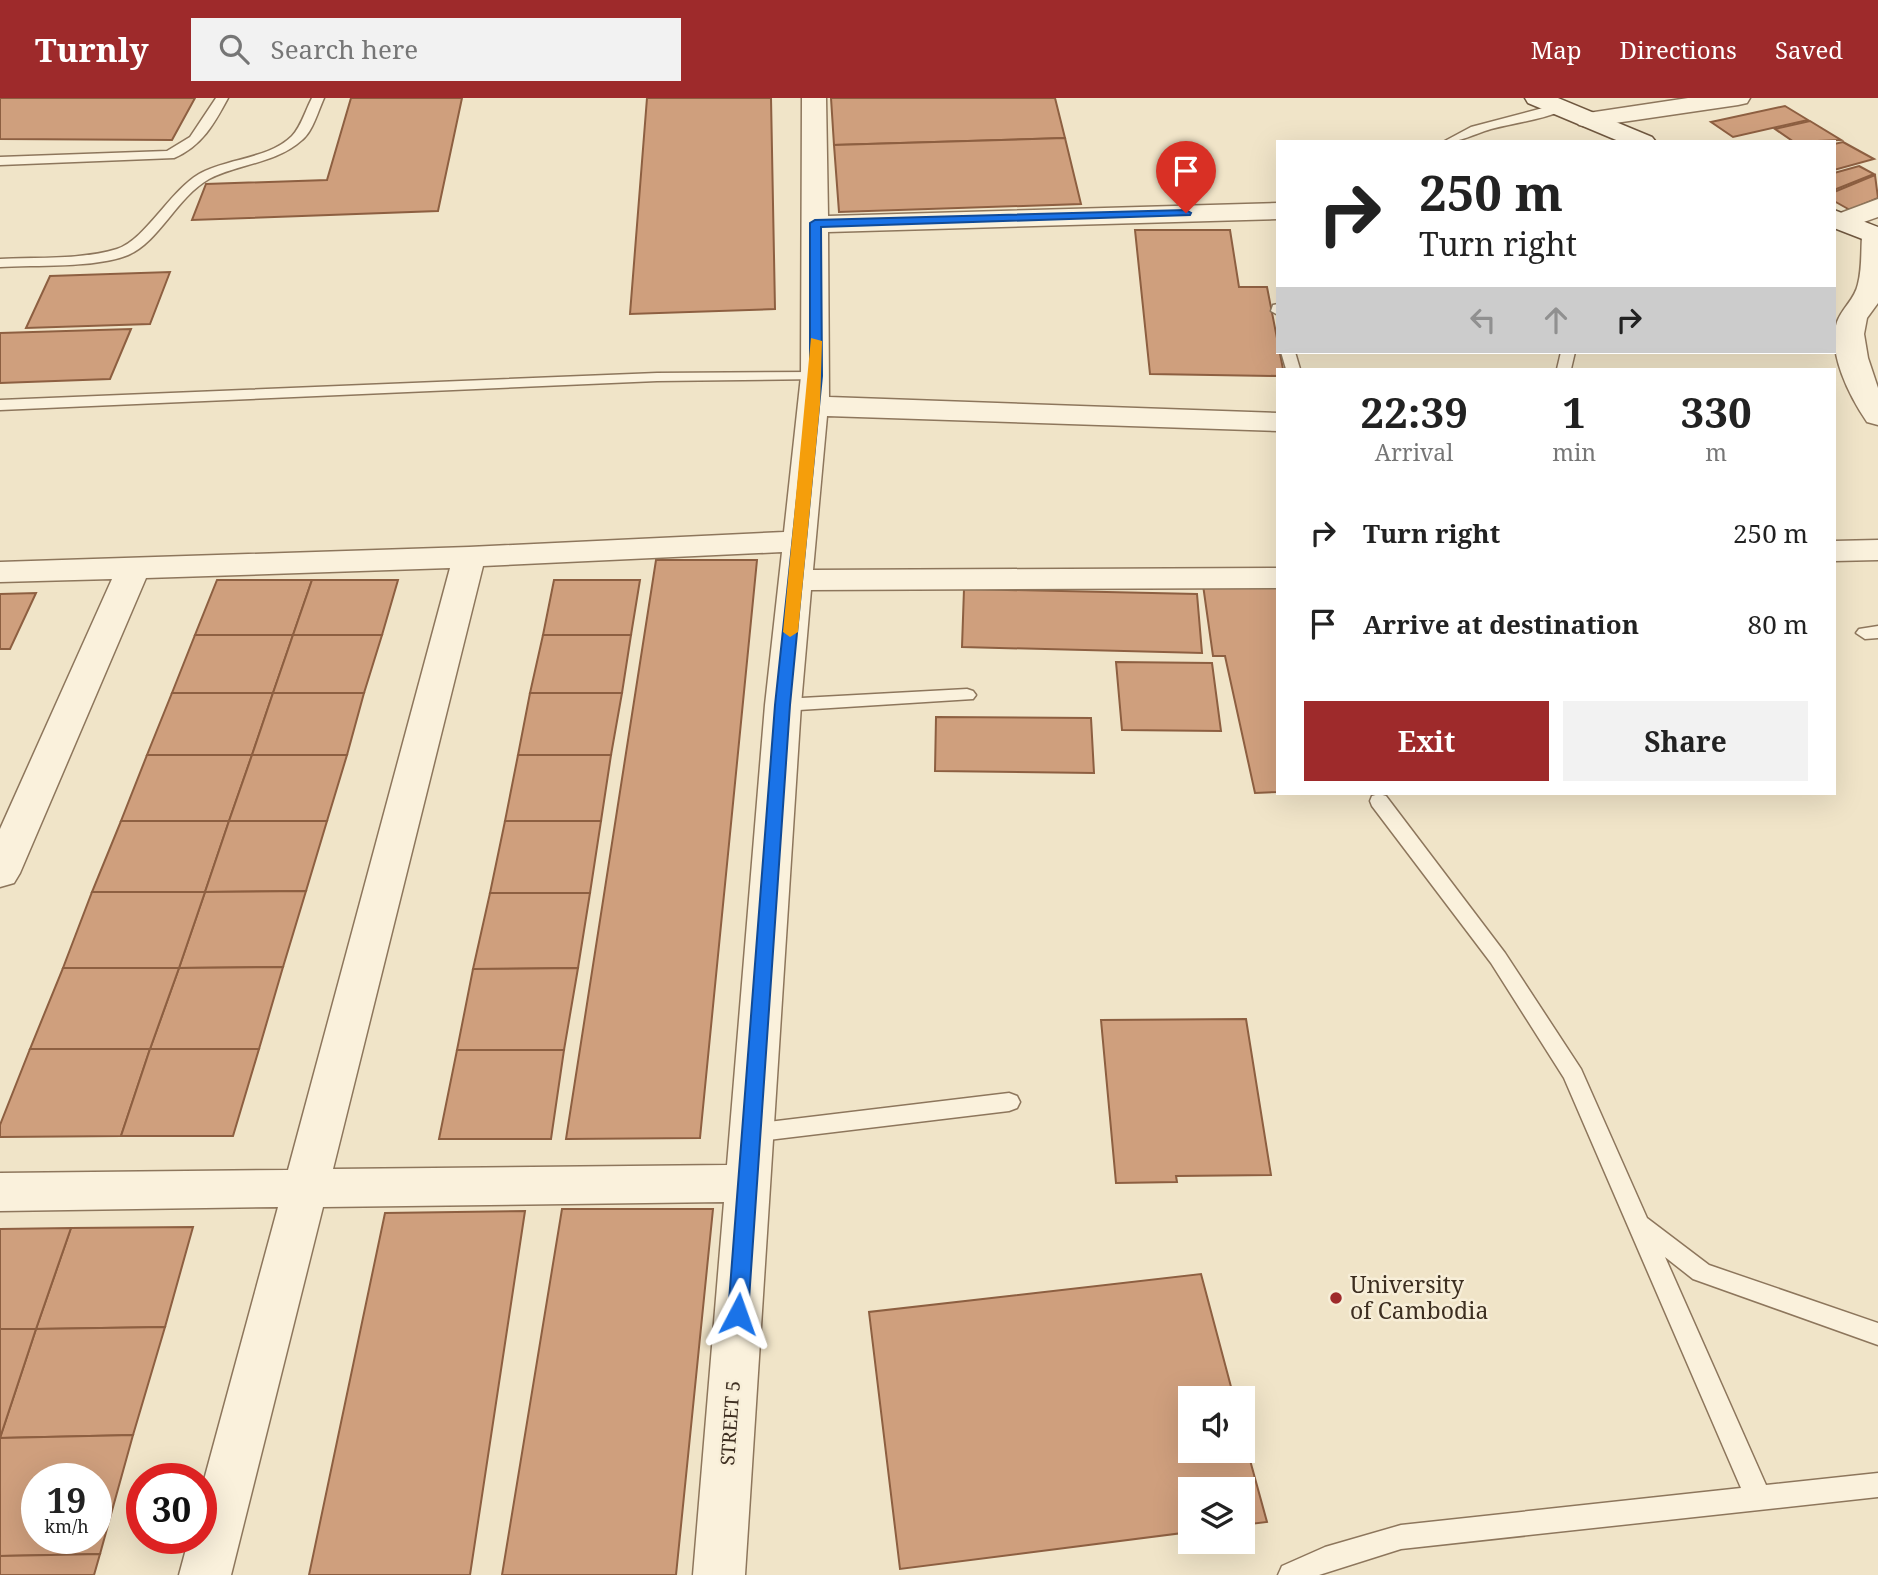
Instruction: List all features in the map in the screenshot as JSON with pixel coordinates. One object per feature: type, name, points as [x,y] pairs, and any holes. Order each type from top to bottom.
[{"type":"street","name":"STREET 5","points":[[719,1575],[783,705],[815,391],[814,98]]},
{"type":"street","points":[[1588,120],[1738,98]]},
{"type":"street","points":[[1548,103],[1638,140]]},
{"type":"street","points":[[1839,220],[1878,207]]},
{"type":"street","points":[[815,223],[1276,211]]},
{"type":"street","points":[[1839,220],[1877,237],[1872,285],[1866,304],[1851,324],[1845,371],[1878,416]]},
{"type":"street","points":[[815,391],[1276,422]]},
{"type":"street","points":[[0,572],[133,570],[469,557],[799,541]]},
{"type":"street","points":[[1836,551],[1878,550]]},
{"type":"street","points":[[205,1575],[469,557]]},
{"type":"street","points":[[0,873],[133,570]]},
{"type":"street","points":[[796,580],[1276,578]]},
{"type":"street","points":[[0,1192],[747,1183]]},
{"type":"lane","points":[[0,161],[169,155],[184,150],[199,138],[222,98]]},
{"type":"lane","points":[[0,263],[88,258],[123,252],[146,237],[161,215],[203,177],[294,141],[300,136],[318,98]]},
{"type":"lane","points":[[1453,140],[1472,129],[1536,118],[1548,103]]},
{"type":"lane","points":[[0,405],[656,377],[815,391]]},
{"type":"lane","points":[[783,705],[967,695]]},
{"type":"lane","points":[[1378,801],[1498,958],[1573,1075],[1759,1499]]},
{"type":"lane","points":[[751,1133],[1009,1102]]},
{"type":"lane","points":[[1639,1225],[1701,1272],[1878,1334]]},
{"type":"lane","points":[[1292,1575],[1325,1559],[1401,1537],[1878,1485]]},
{"type":"building","points":[[0,98],[195,98],[172,140],[0,139]]},
{"type":"building","points":[[351,98],[462,98],[438,211],[192,220],[206,184],[327,180]]},
{"type":"building","points":[[647,98],[771,98],[775,309],[630,314]]},
{"type":"building","points":[[831,98],[1055,98],[1065,138],[834,145]]},
{"type":"building","points":[[1785,106],[1808,120],[1733,137],[1711,122]]},
{"type":"building","points":[[1810,121],[1841,140],[1791,140],[1775,129]]},
{"type":"building","points":[[1065,138],[1081,204],[839,212],[834,145]]},
{"type":"building","points":[[1843,142],[1874,159],[1836,169],[1836,144]]},
{"type":"building","points":[[1859,166],[1874,174],[1836,189],[1836,172]]},
{"type":"building","points":[[1875,175],[1878,198],[1850,210],[1836,202],[1836,191]]},
{"type":"building","points":[[1135,230],[1230,230],[1239,287],[1267,287],[1276,333],[1276,354],[1280,354],[1283,368],[1276,368],[1276,376],[1150,374]]},
{"type":"building","points":[[170,272],[150,324],[26,328],[50,276]]},
{"type":"building","points":[[131,329],[110,379],[0,383],[0,333]]},
{"type":"building","points":[[656,560],[757,560],[700,1138],[566,1139]]},
{"type":"building","points":[[217,580],[312,580],[293,635],[195,635]]},
{"type":"building","points":[[312,580],[398,580],[382,635],[293,635]]},
{"type":"building","points":[[554,580],[640,580],[631,635],[543,635]]},
{"type":"building","points":[[1203,585],[1276,585],[1276,792],[1255,793],[1225,656],[1213,656]]},
{"type":"building","points":[[964,589],[1197,594],[1202,653],[962,647]]},
{"type":"building","points":[[36,593],[10,649],[0,649],[0,594]]},
{"type":"building","points":[[195,635],[293,635],[273,693],[172,693]]},
{"type":"building","points":[[293,635],[382,635],[364,693],[273,693]]},
{"type":"building","points":[[543,635],[631,635],[622,693],[530,693]]},
{"type":"building","points":[[1116,662],[1212,663],[1221,731],[1122,730]]},
{"type":"building","points":[[172,693],[273,693],[252,755],[147,755]]},
{"type":"building","points":[[273,693],[364,693],[347,755],[252,755]]},
{"type":"building","points":[[530,693],[622,693],[611,755],[518,755]]},
{"type":"building","points":[[936,717],[1091,718],[1094,773],[935,771]]},
{"type":"building","points":[[147,755],[252,755],[229,821],[121,821]]},
{"type":"building","points":[[252,755],[347,755],[327,821],[229,821]]},
{"type":"building","points":[[518,755],[611,755],[601,821],[505,821]]},
{"type":"building","points":[[121,821],[229,821],[205,892],[92,892]]},
{"type":"building","points":[[229,821],[327,821],[306,891],[205,892]]},
{"type":"building","points":[[505,821],[601,821],[590,893],[490,893]]},
{"type":"building","points":[[306,891],[283,967],[179,968],[205,892]]},
{"type":"building","points":[[92,892],[205,892],[179,968],[63,968]]},
{"type":"building","points":[[490,893],[590,893],[578,968],[473,969]]},
{"type":"building","points":[[283,967],[259,1049],[150,1049],[179,968]]},
{"type":"building","points":[[63,968],[179,968],[150,1049],[30,1049]]},
{"type":"building","points":[[578,968],[564,1050],[457,1050],[473,969]]},
{"type":"building","points":[[1246,1019],[1271,1175],[1176,1176],[1177,1182],[1116,1183],[1101,1020]]},
{"type":"building","points":[[30,1049],[150,1049],[121,1136],[0,1137],[0,1125]]},
{"type":"building","points":[[150,1049],[259,1049],[233,1136],[121,1136]]},
{"type":"building","points":[[457,1050],[564,1050],[551,1139],[439,1139]]},
{"type":"building","points":[[562,1209],[713,1209],[676,1575],[502,1575]]},
{"type":"building","points":[[525,1211],[470,1575],[309,1575],[385,1213]]},
{"type":"building","points":[[193,1227],[165,1327],[36,1329],[71,1228]]},
{"type":"building","points":[[71,1228],[36,1329],[0,1329],[0,1229]]},
{"type":"building","points":[[1201,1274],[1231,1386],[1178,1386],[1178,1463],[1251,1463],[1255,1477],[1178,1477],[1178,1534],[900,1569],[869,1312]]},
{"type":"building","points":[[165,1327],[133,1435],[0,1438],[36,1329]]},
{"type":"building","points":[[0,1329],[36,1329],[0,1438]]},
{"type":"building","points":[[133,1435],[112,1511],[112,1463],[21,1463],[21,1554],[100,1554],[0,1556],[0,1438]]},
{"type":"building","points":[[1255,1478],[1267,1522],[1255,1523]]},
{"type":"building","points":[[100,1554],[94,1575],[0,1575],[0,1556]]},
{"type":"slow traffic","points":[[790,632],[816,376],[816,341]]},
{"type":"place","name":"University of Cambodia","points":[[1336,1298]]},
{"type":"route","points":[[738,1314],[783,705],[816,376],[815,223],[1186,213]]}]
